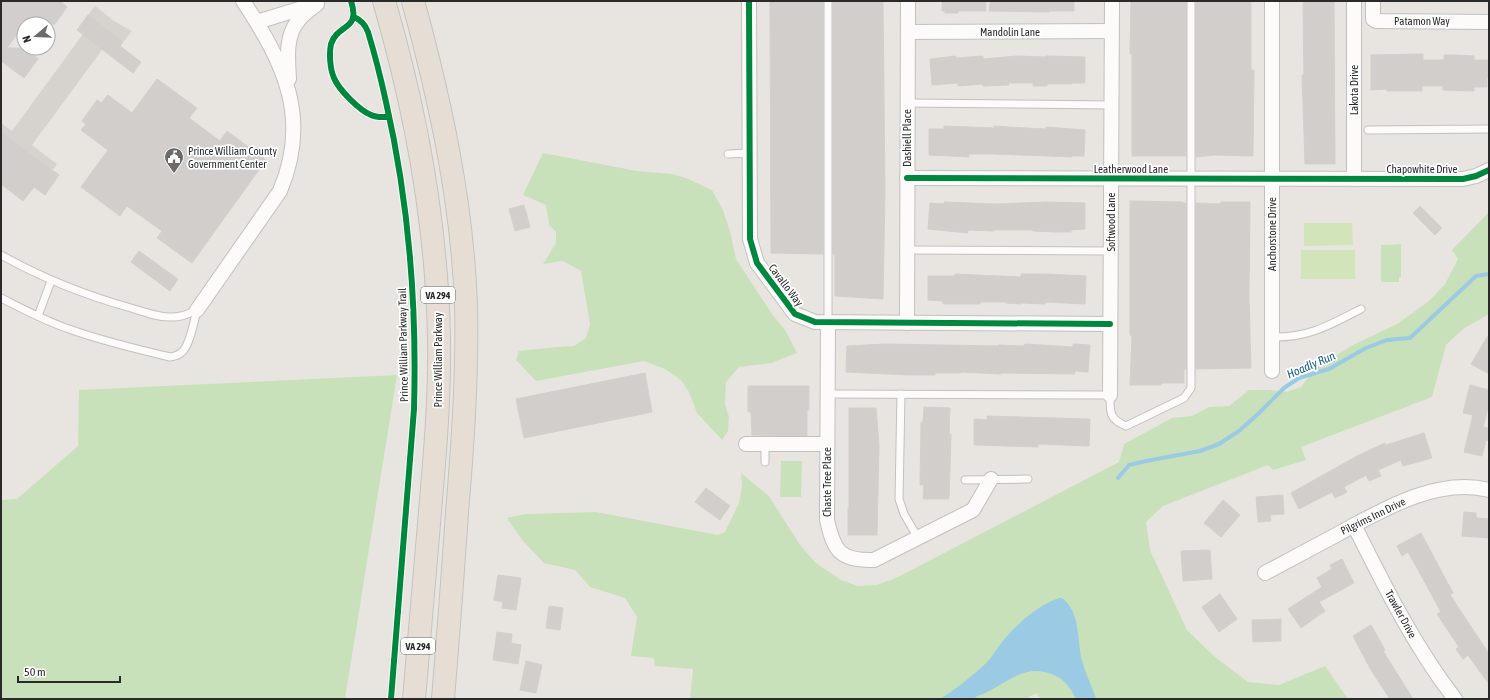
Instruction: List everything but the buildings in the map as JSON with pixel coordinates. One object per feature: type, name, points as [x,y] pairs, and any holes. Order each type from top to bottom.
[{"type":"highway","name":"Prince William Parkway","points":[[384,1],[410,99],[422,159],[432,227],[438,289],[438,416],[414,699]]},
{"type":"highway","name":"VA 294","points":[[413,1],[437,96],[452,167],[462,242],[466,303],[466,380],[464,426],[443,699]]},
{"type":"street","points":[[197,310],[280,191],[286,177],[292,155],[294,111],[289,89],[277,60],[244,1]]},
{"type":"street","name":"Cavallo Way","points":[[749,1],[750,239],[757,264],[794,314],[815,322],[1110,324]]},
{"type":"street","name":"Dashiell Place","points":[[907,323],[908,1]]},
{"type":"street","name":"Softwood Lane","points":[[1110,394],[1112,1]]},
{"type":"street","name":"Anchorstone Drive","points":[[1272,1],[1272,371]]},
{"type":"street","name":"Lakota Drive","points":[[1354,1],[1354,179]]},
{"type":"street","name":"Patamon Way","points":[[1373,1],[1373,19],[1376,21],[1489,22]]},
{"type":"street","points":[[257,22],[321,2]]},
{"type":"street","points":[[289,89],[288,46],[291,34],[299,20],[321,2]]},
{"type":"street","name":"Mandolin Lane","points":[[908,32],[1112,32]]},
{"type":"street","name":"Chapowhite Drive","points":[[1354,179],[1463,179],[1476,176],[1489,170]]},
{"type":"street","name":"Leatherwood Lane","points":[[907,178],[1354,179]]},
{"type":"street","name":"Chaste Tree Place","points":[[828,322],[827,520],[831,539],[838,550],[846,556],[861,560],[874,560],[973,510],[991,479]]},
{"type":"street","points":[[746,444],[827,444]]},
{"type":"street","name":"Pilgrims Inn Drive","points":[[1265,573],[1354,525],[1421,494],[1441,489],[1462,487],[1489,490]]},
{"type":"street","name":"Trawler Drive","points":[[1354,525],[1421,650],[1456,699]]},
{"type":"lane","points":[[828,1],[828,322]]},
{"type":"lane","points":[[828,394],[1110,394],[1112,417],[1115,422],[1126,426],[1184,398],[1192,388],[1191,1]]},
{"type":"lane","points":[[907,103],[1112,106]]},
{"type":"lane","points":[[1368,130],[1489,129]]},
{"type":"lane","points":[[728,154],[750,153]]},
{"type":"lane","points":[[907,250],[1110,251]]},
{"type":"lane","points":[[1,255],[51,281],[96,299],[160,316],[173,317],[186,315],[197,310]]},
{"type":"lane","points":[[38,316],[51,281]]},
{"type":"lane","points":[[1,298],[68,329],[108,342],[170,357],[177,356],[183,352],[187,345],[197,310]]},
{"type":"lane","points":[[1272,337],[1292,336],[1315,331],[1362,310]]},
{"type":"lane","points":[[901,394],[899,500],[904,514],[918,538]]},
{"type":"lane","points":[[764,462],[765,444]]},
{"type":"lane","points":[[965,480],[1028,479]]},
{"type":"green space","points":[[543,153],[637,171],[672,174],[686,178],[712,190],[723,210],[730,231],[736,259],[772,314],[785,330],[797,353],[771,363],[739,367],[726,382],[725,404],[729,417],[728,431],[722,440],[697,413],[689,392],[681,380],[665,369],[644,361],[536,381],[516,360],[519,351],[574,346],[586,338],[590,324],[581,271],[563,261],[543,264],[556,243],[556,232],[549,225],[546,205],[523,195]]},
{"type":"green space","points":[[1489,212],[1489,314],[1463,329],[1446,345],[1432,397],[1301,447],[1306,460],[1273,470],[1268,465],[1163,506],[1146,522],[1150,550],[1187,630],[1215,657],[1248,682],[1279,685],[1325,666],[1348,699],[1040,699],[1037,693],[1025,699],[690,699],[693,669],[655,666],[654,658],[631,656],[637,617],[625,598],[590,587],[575,570],[544,563],[522,540],[507,518],[525,514],[596,512],[718,535],[725,532],[739,503],[742,487],[741,473],[769,496],[800,545],[816,563],[841,580],[858,586],[877,585],[898,577],[1119,462],[1124,444],[1172,418],[1192,416],[1209,407],[1229,406],[1249,390],[1286,392],[1301,387],[1312,371],[1351,346],[1397,324],[1428,302],[1445,284],[1458,259],[1452,250]]},
{"type":"green space","points":[[1304,223],[1352,223],[1353,245],[1304,246]]},
{"type":"green space","points":[[1401,244],[1401,277],[1399,277],[1399,282],[1381,282],[1381,245]]},
{"type":"green space","points":[[1301,250],[1355,250],[1355,279],[1301,279]]},
{"type":"green space","points":[[397,375],[345,699],[1,699],[1,500],[17,499],[78,446],[79,390]]},
{"type":"green space","points":[[781,461],[802,461],[801,497],[780,497]]},
{"type":"shaded area","points":[[95,6],[114,21],[132,31],[123,42],[113,35],[32,145],[57,164],[48,176],[1,141],[1,123],[12,131],[83,34],[88,15]]},
{"type":"water","points":[[1062,598],[1068,604],[1075,619],[1082,661],[1096,699],[1076,699],[1070,688],[1061,679],[1044,672],[1034,671],[1025,672],[971,699],[940,699],[963,683],[984,665],[1009,635],[1028,616],[1043,605]]},
{"type":"waterway","name":"Hoadly Run","points":[[1118,478],[1129,465],[1200,451],[1219,444],[1239,431],[1284,388],[1299,378],[1329,369],[1366,348],[1387,340],[1410,338],[1476,276],[1489,274]]},
{"type":"cycle path","points":[[351,1],[353,11],[351,22],[334,37],[331,44],[330,61],[333,74],[340,88],[361,109],[373,116],[389,117]]},
{"type":"cycle path","points":[[749,1],[750,239],[757,263],[795,314],[815,322],[1110,324]]},
{"type":"cycle path","name":"Prince William Parkway Trail","points":[[354,17],[359,19],[366,27],[368,32],[386,102],[394,140],[406,216],[413,293],[415,370],[414,409],[391,699]]},
{"type":"cycle path","points":[[907,178],[1463,179],[1476,176],[1489,170]]},
{"type":"place","name":"Prince William County Government Center","points":[[174,174]]}]
